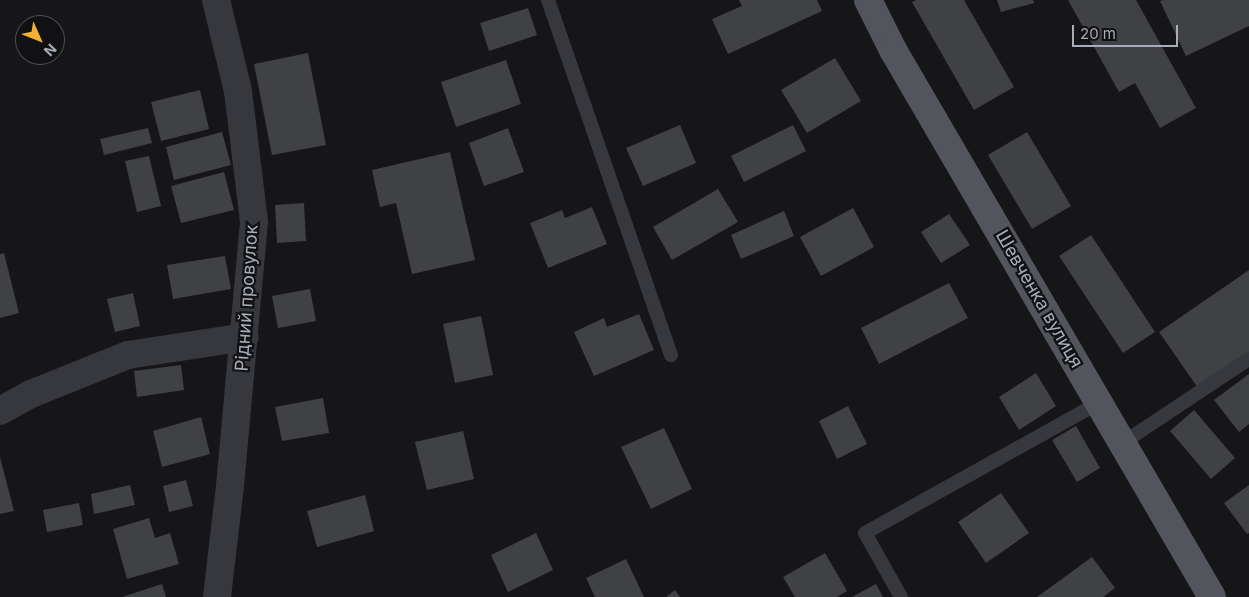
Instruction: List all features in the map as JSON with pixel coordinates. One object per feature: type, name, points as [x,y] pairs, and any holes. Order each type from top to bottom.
[{"type":"main road","name":"Шевченка вулиця","points":[[868,0],[893,50],[1124,442],[1212,597]]},
{"type":"street","name":"Рідний провулок","points":[[216,0],[238,91],[254,222],[245,337],[216,597]]},
{"type":"street","points":[[0,411],[31,394],[128,354],[245,337]]},
{"type":"lane","points":[[548,0],[671,355]]},
{"type":"lane","points":[[1124,442],[1249,359]]},
{"type":"lane","points":[[901,597],[865,533],[1100,402]]},
{"type":"building","points":[[739,0],[817,0],[822,11],[728,54],[712,19],[742,6]]},
{"type":"building","points":[[916,0],[964,0],[1014,87],[974,110],[912,2]]},
{"type":"building","points":[[997,0],[1033,0],[1034,3],[1001,12]]},
{"type":"building","points":[[1068,0],[1136,0],[1196,108],[1160,128],[1135,83],[1119,92]]},
{"type":"building","points":[[1249,0],[1249,26],[1186,56],[1160,1]]},
{"type":"building","points":[[528,8],[537,35],[489,51],[480,23]]},
{"type":"building","points":[[308,53],[326,145],[272,155],[254,64]]},
{"type":"building","points":[[835,58],[861,101],[807,133],[781,90]]},
{"type":"building","points":[[506,60],[521,104],[456,127],[441,82]]},
{"type":"building","points":[[200,90],[209,129],[161,141],[151,102]]},
{"type":"building","points":[[680,125],[696,163],[643,186],[626,148]]},
{"type":"building","points":[[793,125],[806,151],[744,182],[731,156]]},
{"type":"building","points":[[148,128],[152,143],[104,155],[100,139]]},
{"type":"building","points":[[508,128],[524,172],[484,186],[469,143]]},
{"type":"building","points":[[222,132],[231,165],[174,180],[166,147]]},
{"type":"building","points":[[1027,132],[1071,206],[1032,229],[988,155]]},
{"type":"building","points":[[450,152],[475,260],[412,274],[396,203],[380,207],[372,170]]},
{"type":"building","points":[[149,156],[161,206],[137,212],[125,161]]},
{"type":"building","points":[[224,172],[234,210],[181,223],[171,186]]},
{"type":"building","points":[[718,189],[738,222],[672,260],[653,227]]},
{"type":"building","points":[[304,203],[306,241],[277,243],[275,205]]},
{"type":"building","points":[[592,207],[607,244],[548,268],[530,223],[562,210],[565,218]]},
{"type":"building","points":[[853,208],[874,247],[821,276],[800,237]]},
{"type":"building","points":[[784,211],[794,236],[741,259],[731,235]]},
{"type":"building","points":[[949,214],[970,245],[941,263],[921,232]]},
{"type":"building","points":[[1091,235],[1155,332],[1123,353],[1059,256]]},
{"type":"building","points":[[4,253],[19,313],[0,318],[0,254]]},
{"type":"building","points":[[225,256],[231,289],[173,299],[167,265]]},
{"type":"building","points":[[1249,270],[1249,353],[1198,388],[1159,332]]},
{"type":"building","points":[[949,283],[968,318],[879,364],[861,328]]},
{"type":"building","points":[[310,289],[316,321],[278,328],[272,296]]},
{"type":"building","points":[[133,293],[140,326],[115,332],[107,299]]},
{"type":"building","points":[[639,314],[654,350],[594,376],[574,332],[604,318],[607,327]]},
{"type":"building","points":[[481,316],[493,375],[455,383],[443,324]]},
{"type":"building","points":[[181,365],[184,390],[137,397],[134,371]]},
{"type":"building","points":[[1036,373],[1056,406],[1019,430],[999,397]]},
{"type":"building","points":[[1249,374],[1249,424],[1239,432],[1214,400]]},
{"type":"building","points":[[323,398],[329,433],[282,441],[275,407]]},
{"type":"building","points":[[848,406],[867,444],[837,459],[819,421]]},
{"type":"building","points":[[1194,410],[1235,458],[1211,479],[1170,431]]},
{"type":"building","points":[[201,417],[210,454],[162,467],[153,431]]},
{"type":"building","points":[[1076,426],[1100,468],[1077,482],[1052,440]]},
{"type":"building","points":[[664,428],[692,489],[651,509],[621,447]]},
{"type":"building","points":[[463,431],[474,479],[427,490],[415,442]]},
{"type":"building","points":[[0,457],[14,511],[0,514]]},
{"type":"building","points":[[186,480],[193,506],[169,512],[163,486]]},
{"type":"building","points":[[130,485],[135,505],[94,514],[91,494]]},
{"type":"building","points":[[1249,485],[1249,533],[1247,534],[1224,503]]},
{"type":"building","points":[[1001,493],[1029,533],[986,563],[958,522]]},
{"type":"building","points":[[365,495],[374,531],[317,547],[307,511]]},
{"type":"building","points":[[79,503],[83,525],[47,532],[43,510]]},
{"type":"building","points":[[149,518],[155,538],[170,533],[179,564],[127,579],[113,529]]},
{"type":"building","points":[[536,533],[553,570],[508,592],[491,555]]},
{"type":"building","points":[[825,553],[847,591],[837,597],[795,597],[783,577]]},
{"type":"building","points":[[1092,557],[1115,588],[1103,597],[1037,597]]},
{"type":"building","points":[[626,559],[644,597],[595,597],[586,578]]},
{"type":"building","points":[[162,584],[166,597],[122,597]]},
{"type":"building","points":[[876,584],[883,597],[852,597]]},
{"type":"building","points":[[675,590],[680,597],[666,597]]}]
